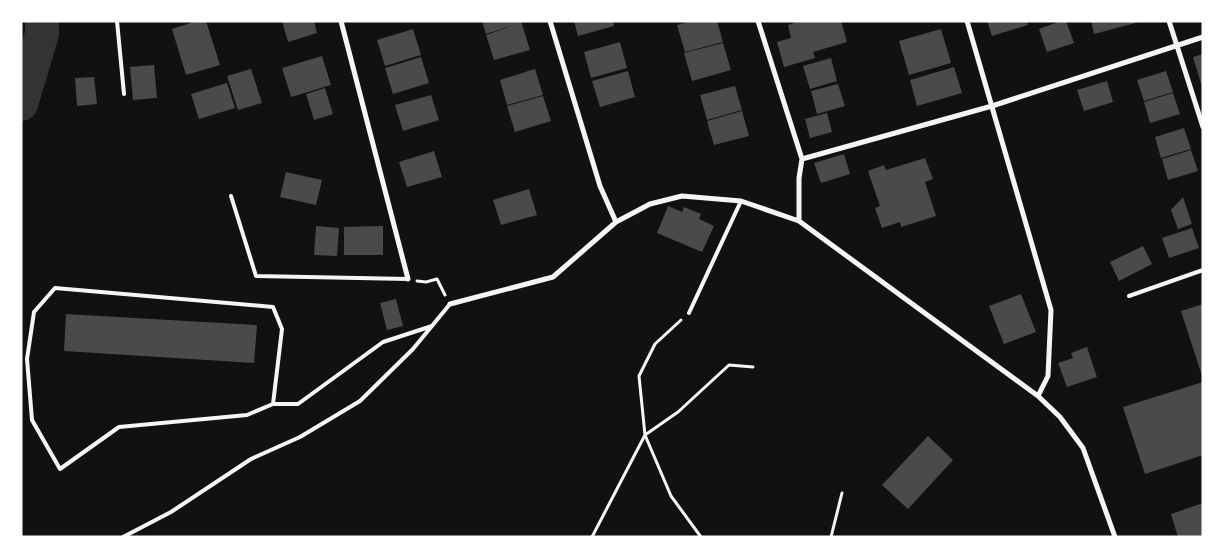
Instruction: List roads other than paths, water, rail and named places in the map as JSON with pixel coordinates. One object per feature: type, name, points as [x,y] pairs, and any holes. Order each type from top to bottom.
[{"type":"street","points":[[341,21],[408,279]]},
{"type":"street","points":[[550,21],[600,186],[616,222]]},
{"type":"street","points":[[758,21],[802,160],[799,178],[799,221]]},
{"type":"street","points":[[967,21],[1051,310],[1048,376],[1038,396]]},
{"type":"street","points":[[1169,21],[1203,127]]},
{"type":"street","points":[[802,160],[992,106],[1203,37]]},
{"type":"street","points":[[450,304],[553,277],[616,222],[650,204],[682,196],[741,201],[799,221],[1038,396],[1060,417],[1083,448],[1114,537]]},
{"type":"lane","points":[[117,21],[124,94]]},
{"type":"lane","points":[[230,196],[256,276],[408,279]]},
{"type":"lane","points":[[689,313],[741,201]]},
{"type":"lane","points":[[1129,296],[1203,270]]},
{"type":"lane","points":[[273,404],[282,329],[274,307],[55,288],[34,312],[27,359],[32,420],[60,469],[119,427],[248,415],[273,404],[298,404],[383,342],[432,326]]},
{"type":"lane","points":[[123,537],[171,512],[251,458],[300,437],[360,401],[413,349],[450,304]]},
{"type":"waterway","points":[[21,104],[42,34],[42,21]]}]
